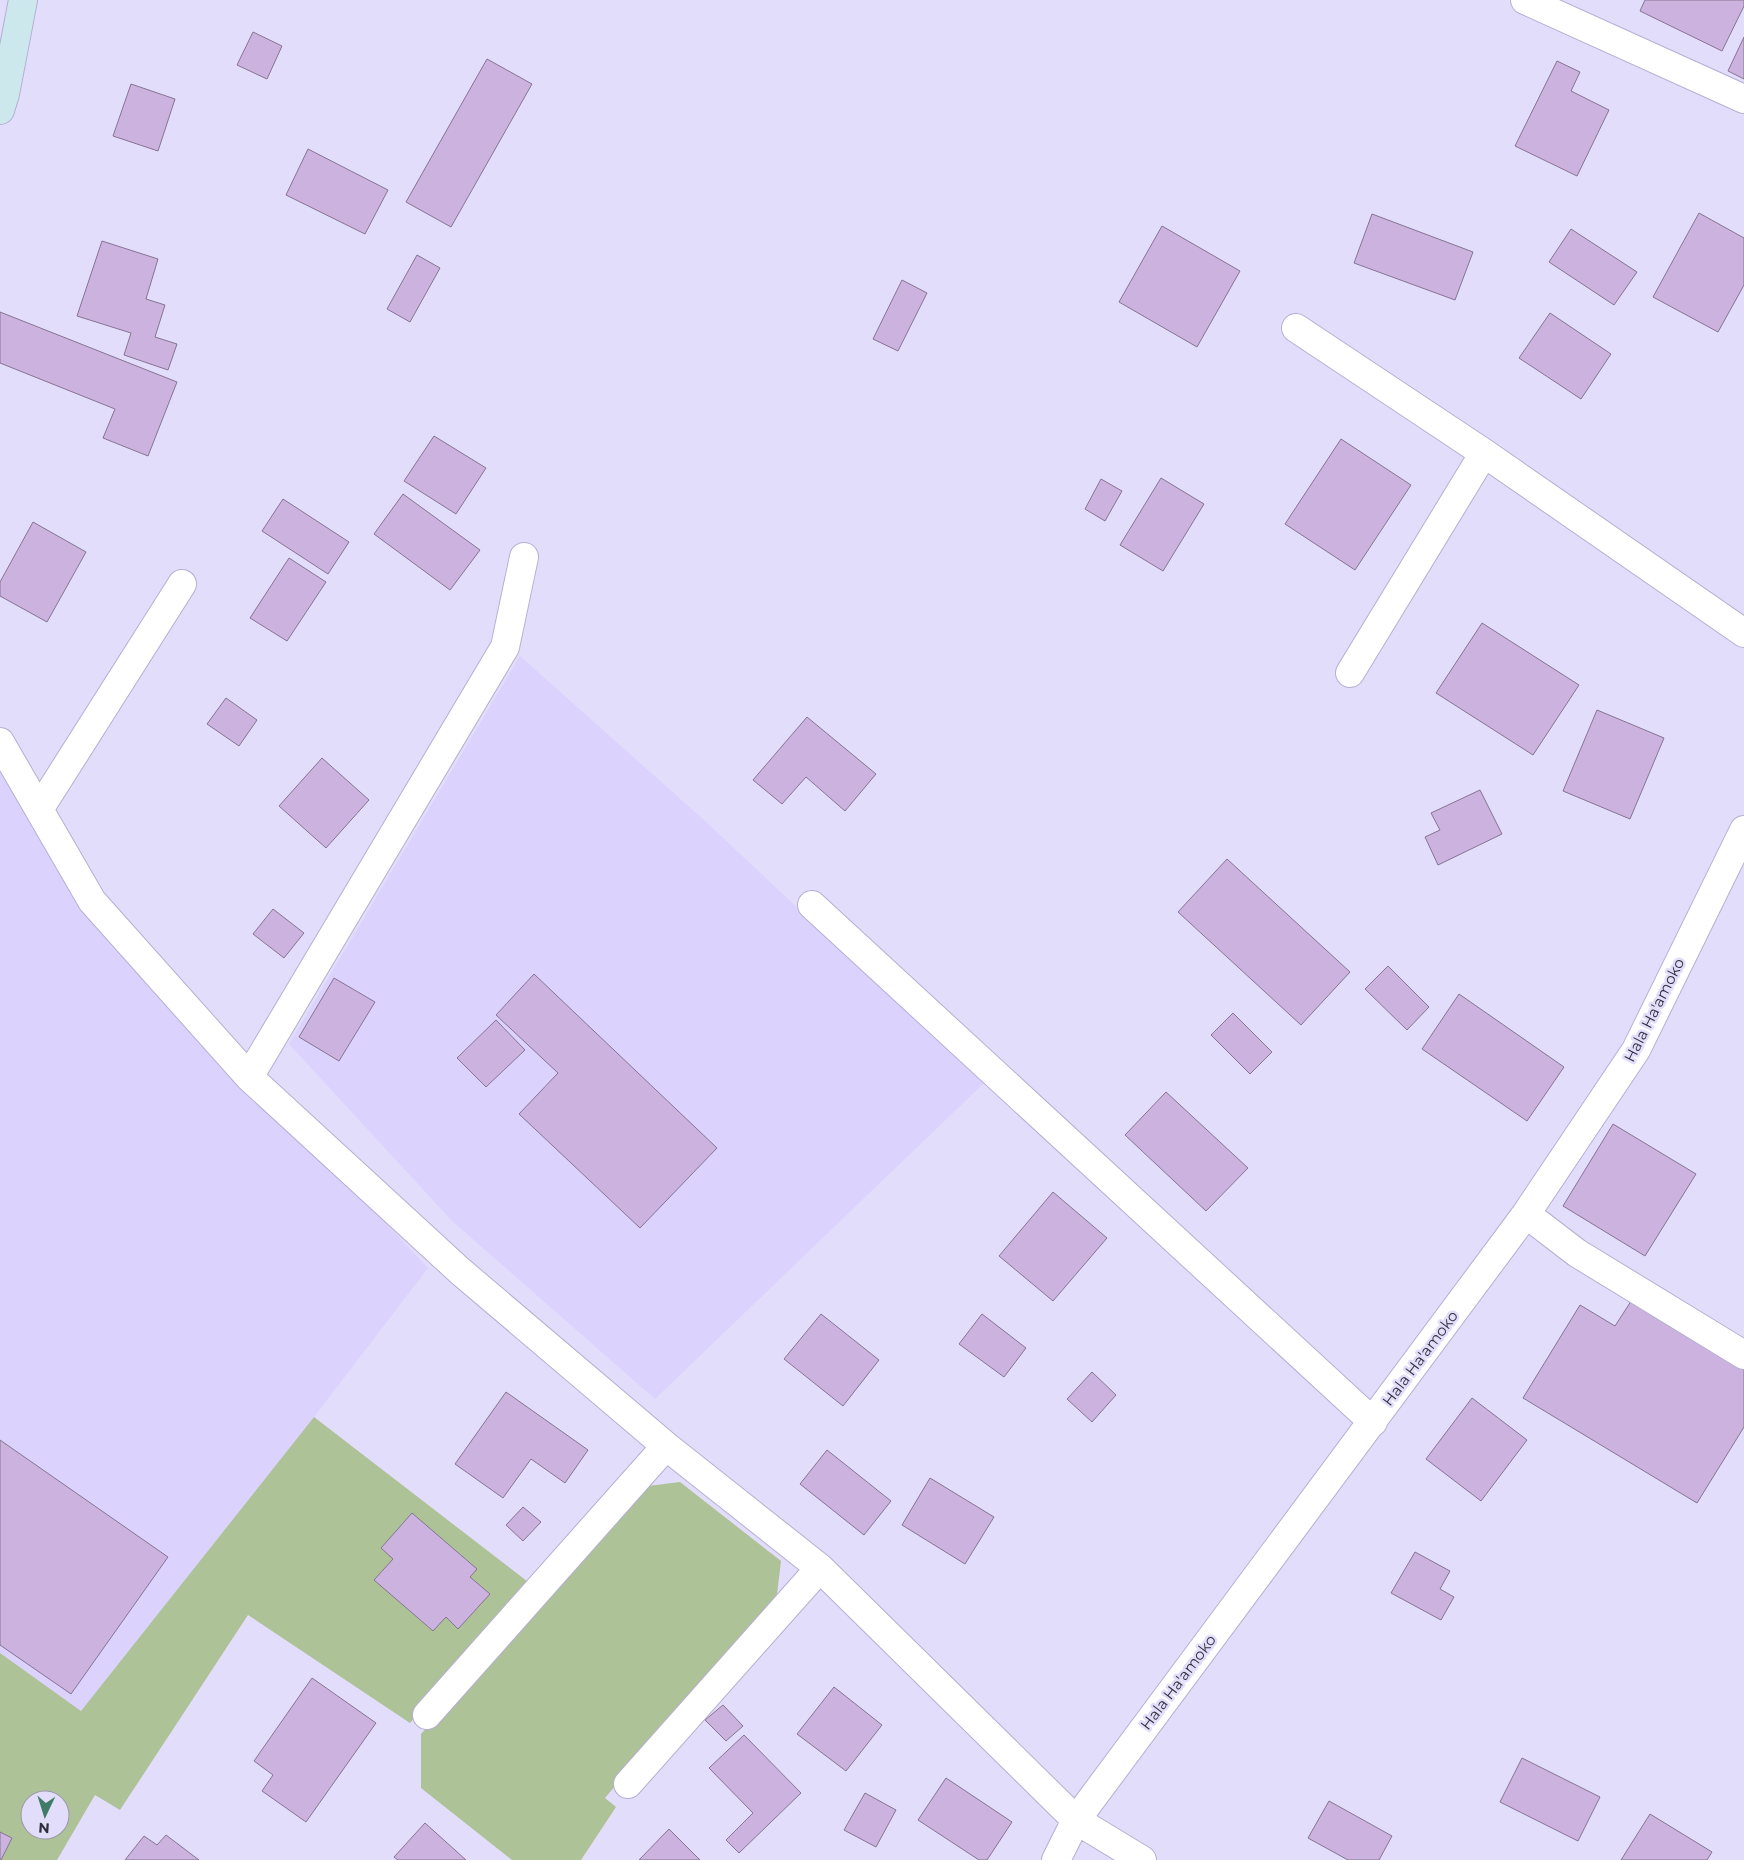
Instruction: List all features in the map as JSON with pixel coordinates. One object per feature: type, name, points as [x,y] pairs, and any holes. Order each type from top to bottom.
[{"type":"main road","points":[[0,110],[5,94],[23,0]]},
{"type":"street","points":[[1524,0],[1744,99]]},
{"type":"street","points":[[1296,328],[1484,453],[1744,633]]},
{"type":"street","points":[[1350,673],[1484,453]]},
{"type":"street","points":[[249,1077],[504,646],[524,558]]},
{"type":"street","points":[[40,808],[182,584]]},
{"type":"street","points":[[0,742],[40,808],[92,901],[249,1077],[460,1271],[666,1446],[820,1568],[1076,1820],[1142,1860]]},
{"type":"street","name":"Hala Ha'amoko","points":[[1056,1860],[1076,1820],[1526,1214],[1636,1050],[1744,830]]},
{"type":"street","points":[[812,905],[1372,1422]]},
{"type":"street","points":[[1526,1214],[1577,1254],[1744,1355]]},
{"type":"street","points":[[426,1714],[666,1446]]},
{"type":"street","points":[[628,1784],[820,1568]]},
{"type":"shaded area","points":[[520,656],[704,820],[984,1083],[655,1399],[452,1221],[289,1044]]},
{"type":"shaded area","points":[[0,734],[90,888],[264,1094],[428,1268],[314,1417],[81,1711],[0,1653]]},
{"type":"green space","points":[[314,1417],[532,1585],[410,1723],[248,1615],[120,1810],[95,1795],[70,1838],[70,1790],[20,1790],[20,1840],[69,1840],[57,1860],[0,1860],[0,1653],[81,1711]]},
{"type":"green space","points":[[680,1482],[781,1561],[777,1594],[605,1798],[616,1807],[581,1860],[512,1860],[421,1788],[421,1734],[648,1486]]},
{"type":"building","points":[[1645,0],[1744,0],[1744,6],[1722,51],[1640,11]]},
{"type":"building","points":[[253,32],[282,46],[267,79],[237,65]]},
{"type":"building","points":[[1744,37],[1744,79],[1728,71]]},
{"type":"building","points":[[487,59],[532,84],[451,227],[406,202]]},
{"type":"building","points":[[1557,61],[1580,72],[1571,91],[1609,110],[1577,176],[1515,146]]},
{"type":"building","points":[[131,84],[175,99],[158,151],[113,136]]},
{"type":"building","points":[[308,149],[388,190],[365,234],[286,195]]},
{"type":"building","points":[[1699,213],[1744,238],[1744,285],[1718,332],[1653,297]]},
{"type":"building","points":[[1372,214],[1473,252],[1455,300],[1354,263]]},
{"type":"building","points":[[1162,226],[1240,271],[1197,347],[1119,302]]},
{"type":"building","points":[[1571,229],[1637,272],[1614,305],[1549,262]]},
{"type":"building","points":[[102,241],[158,259],[146,299],[165,305],[155,337],[177,344],[168,370],[124,355],[131,333],[77,316]]},
{"type":"building","points":[[417,255],[440,268],[410,322],[387,309]]},
{"type":"building","points":[[902,280],[927,293],[898,351],[873,339]]},
{"type":"building","points":[[0,312],[177,382],[148,456],[103,438],[115,409],[0,363]]},
{"type":"building","points":[[1550,313],[1611,354],[1581,399],[1519,358]]},
{"type":"building","points":[[434,436],[486,468],[456,514],[404,481]]},
{"type":"building","points":[[1341,439],[1411,485],[1355,570],[1285,524]]},
{"type":"building","points":[[1161,478],[1204,504],[1163,571],[1120,545]]},
{"type":"building","points":[[1101,479],[1122,491],[1105,521],[1085,509]]},
{"type":"building","points":[[403,494],[480,550],[450,590],[374,534]]},
{"type":"building","points":[[283,499],[349,542],[328,574],[262,531]]},
{"type":"building","points":[[33,522],[86,552],[47,622],[0,596],[0,582]]},
{"type":"building","points":[[289,558],[326,582],[287,641],[250,618]]},
{"type":"building","points":[[1482,623],[1579,685],[1533,755],[1436,693]]},
{"type":"building","points":[[226,698],[257,720],[239,746],[207,724]]},
{"type":"building","points":[[1597,710],[1664,738],[1630,819],[1563,791]]},
{"type":"building","points":[[807,717],[876,774],[845,811],[806,777],[782,804],[753,780]]},
{"type":"building","points":[[322,758],[369,800],[326,848],[279,806]]},
{"type":"building","points":[[1480,790],[1502,834],[1438,865],[1425,837],[1440,830],[1431,813]]},
{"type":"building","points":[[1227,859],[1350,972],[1301,1025],[1178,912]]},
{"type":"building","points":[[273,909],[304,933],[284,958],[253,934]]},
{"type":"building","points":[[1388,966],[1429,1007],[1407,1030],[1365,989]]},
{"type":"building","points":[[534,974],[717,1148],[640,1228],[519,1114],[558,1073],[496,1015]]},
{"type":"building","points":[[334,978],[375,1002],[339,1061],[299,1037]]},
{"type":"building","points":[[1459,994],[1564,1067],[1527,1121],[1422,1049]]},
{"type":"building","points":[[1233,1013],[1272,1052],[1250,1074],[1211,1035]]},
{"type":"building","points":[[496,1020],[525,1050],[486,1087],[457,1058]]},
{"type":"building","points":[[1166,1092],[1248,1168],[1206,1211],[1125,1135]]},
{"type":"building","points":[[1613,1124],[1696,1174],[1645,1256],[1563,1206]]},
{"type":"building","points":[[1053,1192],[1107,1238],[1053,1301],[999,1256]]},
{"type":"building","points":[[1635,1295],[1744,1361],[1744,1427],[1697,1503],[1523,1398],[1580,1305],[1615,1326]]},
{"type":"building","points":[[821,1314],[879,1360],[843,1406],[784,1359]]},
{"type":"building","points":[[982,1314],[1026,1348],[1004,1377],[959,1344]]},
{"type":"building","points":[[1092,1372],[1116,1395],[1092,1422],[1067,1399]]},
{"type":"building","points":[[506,1392],[588,1450],[565,1483],[531,1459],[503,1498],[455,1464]]},
{"type":"building","points":[[1472,1398],[1527,1440],[1481,1501],[1426,1459]]},
{"type":"building","points":[[0,1440],[168,1557],[71,1694],[0,1645]]},
{"type":"building","points":[[827,1450],[891,1501],[864,1535],[800,1484]]},
{"type":"building","points":[[930,1478],[994,1517],[965,1564],[902,1525]]},
{"type":"building","points":[[523,1507],[541,1522],[523,1541],[506,1525]]},
{"type":"building","points":[[412,1513],[477,1569],[470,1577],[490,1594],[458,1629],[446,1617],[433,1631],[374,1580],[393,1559],[381,1548]]},
{"type":"building","points":[[1415,1552],[1450,1571],[1440,1589],[1454,1597],[1441,1620],[1391,1593]]},
{"type":"building","points":[[312,1678],[376,1723],[306,1822],[262,1791],[273,1775],[254,1761]]},
{"type":"building","points":[[834,1687],[882,1725],[846,1771],[797,1734]]},
{"type":"building","points":[[723,1705],[743,1726],[726,1741],[705,1720]]},
{"type":"building","points":[[744,1735],[801,1793],[739,1853],[726,1840],[753,1813],[709,1768]]},
{"type":"building","points":[[1522,1758],[1600,1797],[1578,1841],[1500,1802]]},
{"type":"building","points":[[946,1778],[1012,1822],[987,1860],[979,1860],[918,1820]]},
{"type":"building","points":[[865,1793],[896,1810],[876,1847],[844,1830]]},
{"type":"building","points":[[1329,1801],[1392,1836],[1379,1860],[1348,1860],[1308,1838]]},
{"type":"building","points":[[1650,1814],[1712,1852],[1707,1860],[1621,1860]]},
{"type":"building","points":[[425,1823],[466,1860],[398,1860],[394,1857]]},
{"type":"building","points":[[669,1829],[700,1860],[639,1860]]},
{"type":"building","points":[[0,1832],[12,1838],[1,1860],[0,1860]]},
{"type":"building","points":[[166,1835],[199,1860],[125,1860],[144,1836],[157,1845]]}]
